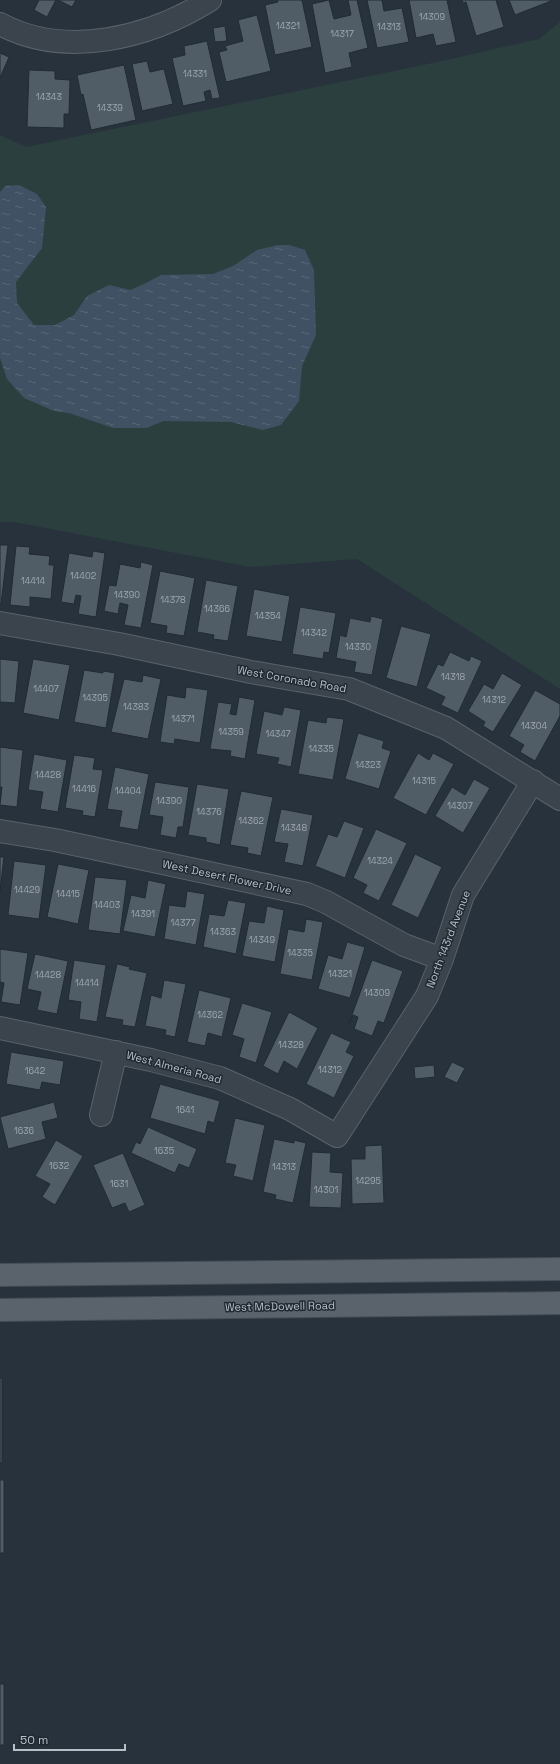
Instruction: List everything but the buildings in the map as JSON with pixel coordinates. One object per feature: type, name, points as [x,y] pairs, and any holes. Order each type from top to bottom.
[{"type":"main road","points":[[0,1275],[560,1269]]},
{"type":"main road","name":"West McDowell Road","points":[[0,1310],[560,1303]]},
{"type":"street","points":[[0,24],[33,38],[67,43],[96,41],[142,31],[190,12],[210,0]]},
{"type":"street","name":"West Coronado Road","points":[[0,623],[119,644],[251,672],[349,689],[446,728],[560,799]]},
{"type":"street","name":"North 143rd Avenue","points":[[337,1136],[427,996],[442,959],[462,895],[533,781]]},
{"type":"street","name":"West Desert Flower Drive","points":[[0,831],[55,840],[307,894],[326,902],[404,945],[442,959]]},
{"type":"street","name":"West Almeria Road","points":[[0,1028],[116,1052],[220,1078],[290,1109],[337,1136]]},
{"type":"street","points":[[101,1115],[116,1052]]},
{"type":"green space","points":[[560,22],[560,689],[357,559],[250,567],[14,522],[0,522],[0,135],[26,147],[447,60],[539,39]]},
{"type":"water","points":[[19,185],[37,194],[46,207],[42,248],[16,282],[17,303],[34,325],[55,325],[74,315],[87,296],[109,285],[130,290],[161,275],[213,274],[233,266],[257,250],[278,245],[289,245],[305,250],[314,270],[316,335],[302,366],[299,401],[281,425],[263,430],[231,422],[163,421],[147,428],[113,428],[69,413],[54,411],[24,398],[7,379],[0,358],[0,192],[5,186]]}]
